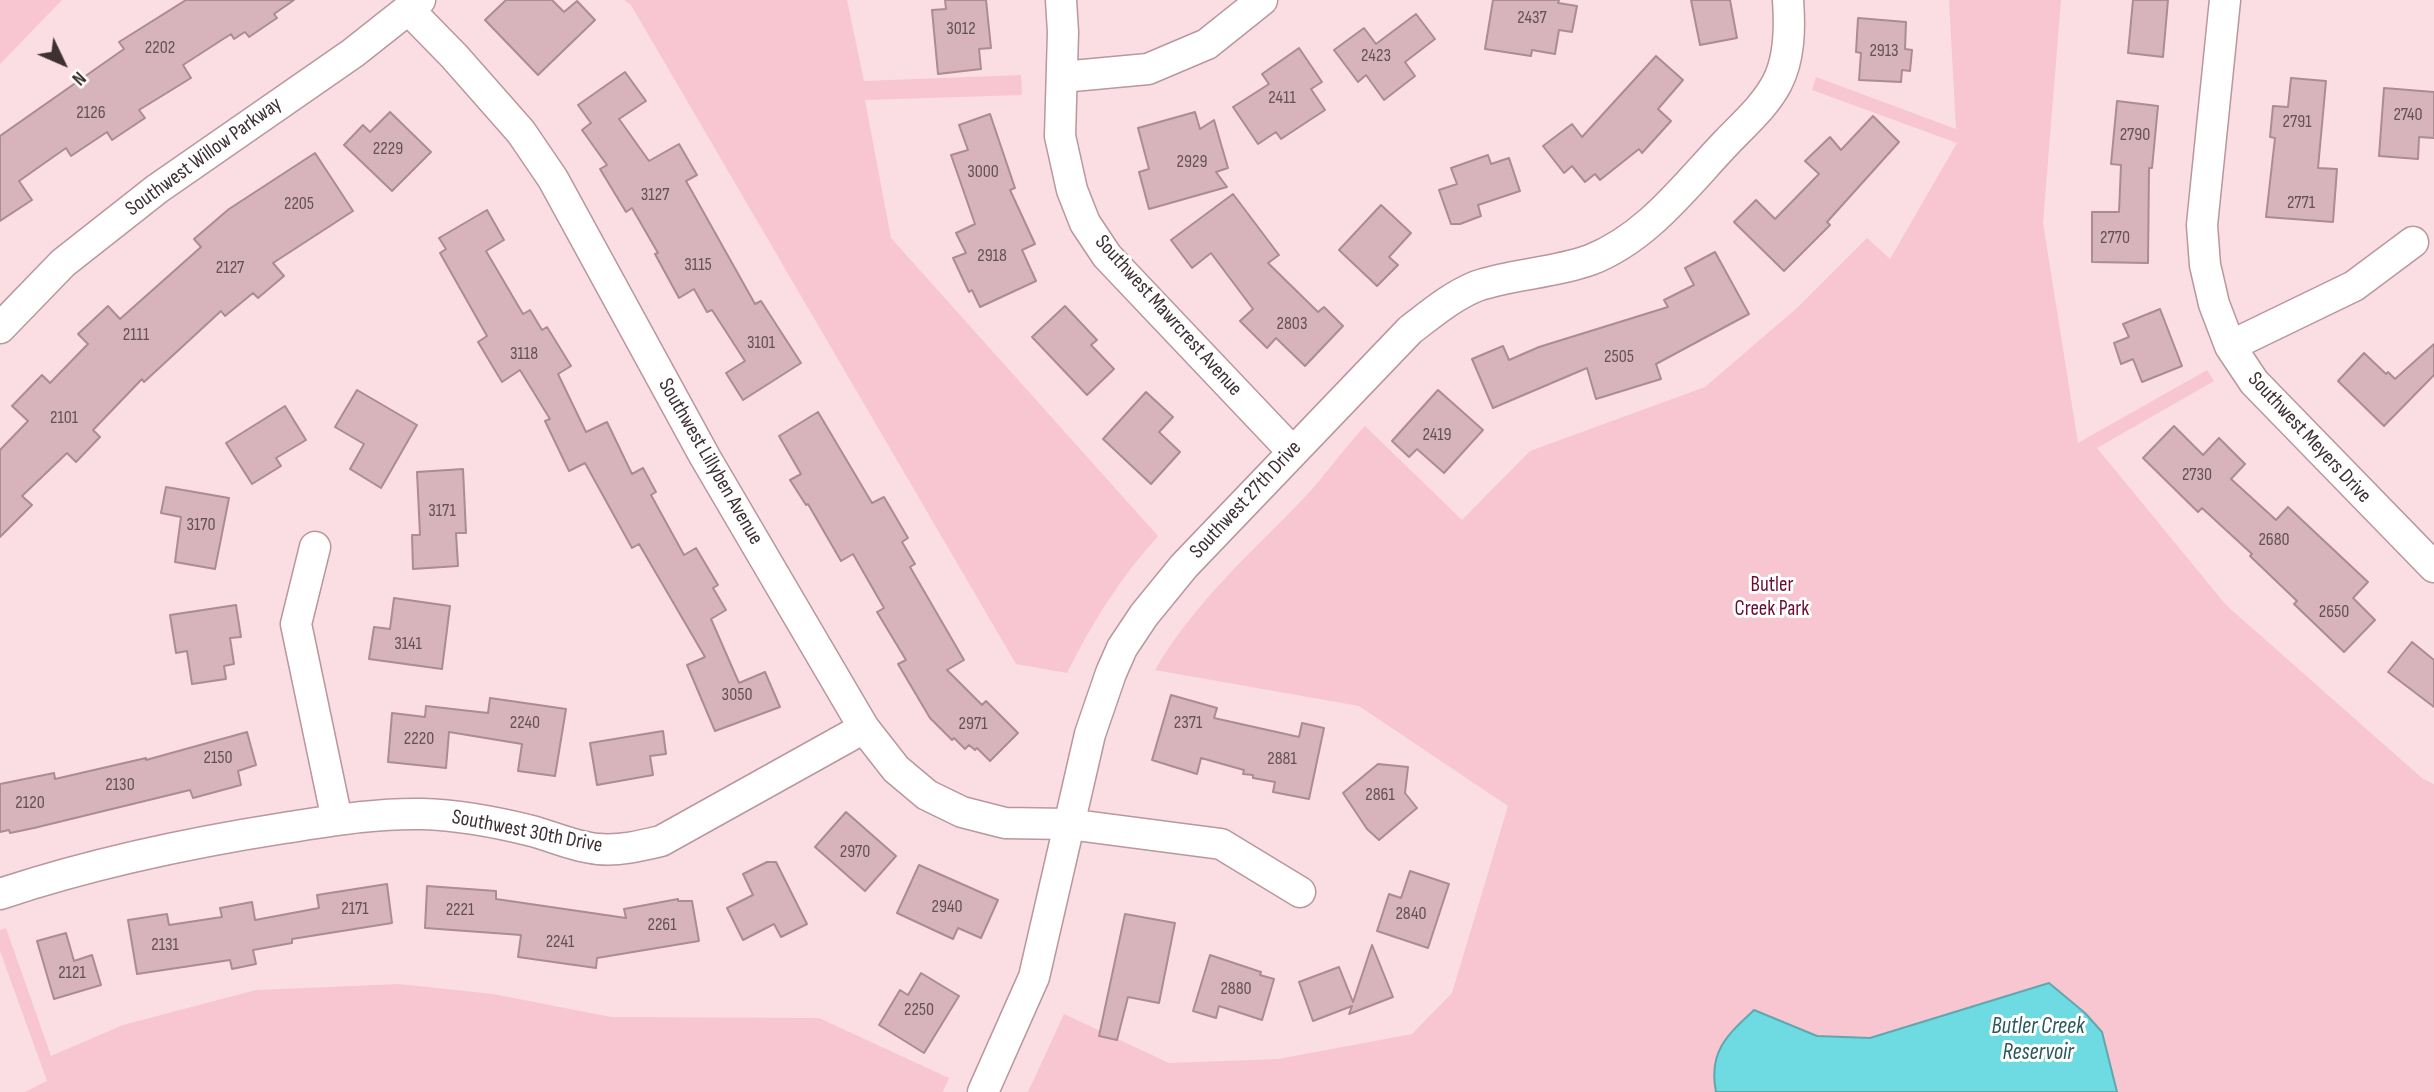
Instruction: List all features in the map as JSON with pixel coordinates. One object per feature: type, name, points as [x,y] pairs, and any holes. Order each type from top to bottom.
[{"type":"street","name":"Southwest Mawrcrest Avenue","points":[[1061,0],[1060,136],[1072,190],[1085,223],[1107,256],[1292,451]]},
{"type":"street","points":[[1062,78],[1148,69],[1208,44],[1262,0]]},
{"type":"street","name":"Southwest 27th Drive","points":[[983,1092],[1034,977],[1068,824],[1100,702],[1132,631],[1184,566],[1292,451],[1410,330],[1444,303],[1477,286],[1554,270],[1591,259],[1632,237],[1661,212],[1759,108],[1776,85],[1782,73],[1790,26],[1788,0]]},
{"type":"street","name":"Southwest Meyers Drive","points":[[2225,0],[2202,225],[2205,265],[2214,304],[2230,346],[2254,382],[2434,567]]},
{"type":"street","name":"Southwest Willow Parkway","points":[[0,328],[63,263],[156,189],[353,53],[414,5]]},
{"type":"street","name":"Southwest Lillyben Avenue","points":[[414,5],[521,131],[554,179],[705,457],[864,728],[897,769],[927,796],[961,812],[1005,823],[1068,824],[1221,844],[1300,892]]},
{"type":"street","points":[[2230,346],[2354,286],[2413,242]]},
{"type":"street","points":[[316,547],[296,624],[337,820]]},
{"type":"street","name":"Southwest 30th Drive","points":[[0,894],[113,861],[207,840],[384,814],[422,814],[497,822],[566,843],[598,849],[630,849],[661,841],[864,728]]},
{"type":"green space","points":[[0,0],[62,0],[0,64]]},
{"type":"green space","points":[[624,0],[847,0],[864,81],[1021,75],[1022,95],[865,100],[891,238],[1158,536],[1108,601],[1067,673],[1016,664],[631,5]]},
{"type":"green space","name":"Butler Creek Park","points":[[1949,0],[2061,0],[2043,223],[2078,443],[2207,370],[2214,381],[2097,448],[2226,605],[2423,779],[2434,784],[2434,1092],[1028,1092],[1064,1014],[1169,1063],[1278,1059],[1412,1034],[1452,993],[1508,806],[1359,706],[1155,670],[1205,601],[1311,490],[1365,426],[1462,520],[1530,451],[1705,387],[1798,307],[1867,238],[1890,259],[1957,143],[1812,90],[1816,77],[1956,129]]},
{"type":"green space","points":[[6,928],[51,1056],[123,1025],[256,990],[399,984],[493,994],[611,1017],[819,1018],[949,1078],[943,1092],[25,1092],[47,1081],[0,951],[0,930]]},
{"type":"water","name":"Butler Creek Reservoir","points":[[2049,983],[2085,1013],[2102,1032],[2117,1092],[1716,1092],[1714,1078],[1717,1055],[1728,1036],[1754,1010],[1817,1036],[1870,1038]]},
{"type":"building","points":[[186,0],[294,0],[274,14],[277,18],[249,37],[245,32],[234,39],[231,34],[183,65],[191,78],[139,110],[145,118],[112,140],[107,132],[71,156],[66,148],[19,181],[32,200],[0,221],[0,136],[124,49],[119,42]]},
{"type":"building","points":[[506,0],[552,0],[564,12],[577,1],[595,20],[538,75],[485,20]]},
{"type":"building","points":[[945,0],[986,0],[991,48],[979,49],[981,69],[938,74],[932,10],[946,9]]},
{"type":"building","points":[[1493,0],[1559,0],[1558,3],[1577,6],[1572,32],[1559,30],[1555,54],[1532,50],[1531,56],[1485,49]]},
{"type":"building","points":[[1691,0],[1730,0],[1737,38],[1700,45]]},
{"type":"building","points":[[2133,0],[2168,0],[2163,57],[2128,53]]},
{"type":"building","points":[[1416,14],[1435,39],[1405,62],[1415,76],[1384,100],[1366,75],[1358,82],[1334,50],[1364,28],[1376,44]]},
{"type":"building","points":[[1858,18],[1906,22],[1905,49],[1912,50],[1910,71],[1902,70],[1901,82],[1859,80],[1861,53],[1856,52]]},
{"type":"building","points":[[1299,48],[1322,82],[1311,89],[1325,110],[1281,139],[1276,132],[1258,144],[1233,107],[1269,84],[1262,74]]},
{"type":"building","points":[[1656,56],[1683,80],[1658,109],[1671,121],[1642,153],[1639,149],[1600,180],[1595,174],[1585,182],[1572,166],[1564,173],[1543,146],[1572,124],[1582,137]]},
{"type":"building","points":[[625,72],[646,101],[619,119],[649,161],[679,144],[697,175],[686,181],[755,304],[761,301],[801,363],[743,400],[726,373],[745,361],[712,310],[707,312],[694,289],[679,298],[655,254],[658,253],[632,208],[626,212],[600,169],[607,165],[582,130],[591,123],[578,105]]},
{"type":"building","points":[[2291,78],[2326,81],[2318,168],[2337,169],[2333,222],[2266,217],[2275,138],[2270,137],[2273,106],[2288,107]]},
{"type":"building","points":[[2384,88],[2434,92],[2434,138],[2419,137],[2418,159],[2379,156]]},
{"type":"building","points":[[2117,101],[2158,106],[2152,168],[2149,168],[2148,263],[2092,262],[2092,212],[2119,212],[2121,165],[2111,164]]},
{"type":"building","points":[[390,112],[431,152],[392,191],[344,145],[363,125],[370,132]]},
{"type":"building","points":[[1195,112],[1200,129],[1214,120],[1228,168],[1216,172],[1227,187],[1149,209],[1139,172],[1149,169],[1138,128]]},
{"type":"building","points":[[990,114],[1015,188],[1010,190],[1035,244],[1022,250],[1036,281],[980,307],[972,290],[969,292],[953,258],[966,253],[956,233],[975,224],[951,155],[968,150],[959,125]]},
{"type":"building","points":[[1873,116],[1899,142],[1827,222],[1830,225],[1784,271],[1734,222],[1756,200],[1775,219],[1819,174],[1805,161],[1830,137],[1841,150]]},
{"type":"building","points":[[315,153],[353,211],[273,263],[284,276],[258,298],[253,293],[225,316],[221,311],[144,382],[142,379],[93,430],[100,437],[76,462],[67,453],[22,496],[32,505],[0,537],[0,450],[28,421],[12,406],[42,375],[50,383],[88,344],[78,334],[108,306],[120,319],[201,247],[194,239],[229,209]]},
{"type":"building","points":[[1488,155],[1491,164],[1509,158],[1520,191],[1478,205],[1481,216],[1460,224],[1451,224],[1439,190],[1457,184],[1451,168]]},
{"type":"building","points":[[1233,194],[1279,255],[1268,263],[1318,312],[1324,307],[1343,326],[1305,366],[1276,338],[1267,348],[1240,321],[1253,309],[1211,253],[1192,268],[1171,240]]},
{"type":"building","points":[[1381,205],[1411,233],[1389,257],[1398,265],[1377,286],[1339,250]]},
{"type":"building","points":[[487,210],[504,240],[486,251],[523,314],[530,310],[542,330],[547,327],[571,366],[558,374],[586,432],[607,422],[632,474],[643,468],[656,492],[651,495],[684,555],[696,548],[718,585],[713,588],[726,610],[711,619],[739,683],[765,672],[780,707],[715,731],[687,665],[705,657],[639,544],[632,548],[585,463],[569,471],[545,421],[550,419],[520,370],[502,382],[478,342],[487,336],[440,253],[446,249],[439,238]]},
{"type":"building","points":[[1715,252],[1749,314],[1656,364],[1661,379],[1596,399],[1587,368],[1493,408],[1472,359],[1503,346],[1509,360],[1539,347],[1668,307],[1664,300],[1694,285],[1685,268]]},
{"type":"building","points":[[1065,306],[1097,340],[1091,345],[1114,369],[1087,395],[1032,337]]},
{"type":"building","points":[[2160,309],[2182,366],[2142,382],[2133,359],[2121,364],[2114,343],[2129,337],[2123,324]]},
{"type":"building","points":[[2434,344],[2434,375],[2384,426],[2338,381],[2364,353],[2395,379]]},
{"type":"building","points":[[357,390],[417,425],[381,488],[350,469],[364,444],[335,427]]},
{"type":"building","points":[[1438,390],[1483,430],[1444,473],[1417,449],[1409,457],[1392,441]]},
{"type":"building","points":[[1146,392],[1173,417],[1159,432],[1180,452],[1151,484],[1103,439]]},
{"type":"building","points":[[285,406],[306,440],[276,458],[281,466],[252,484],[226,443]]},
{"type":"building","points":[[818,412],[872,503],[884,497],[908,538],[902,542],[915,564],[910,567],[964,660],[947,670],[982,705],[986,701],[1018,733],[990,761],[977,748],[975,750],[969,745],[965,749],[954,738],[952,740],[930,718],[898,664],[906,660],[877,612],[884,608],[853,554],[841,561],[808,504],[806,505],[790,480],[801,474],[779,436]]},
{"type":"building","points":[[2174,426],[2203,455],[2219,438],[2245,464],[2231,479],[2276,520],[2288,507],[2368,582],[2353,598],[2375,620],[2344,652],[2294,604],[2297,601],[2250,556],[2252,554],[2202,508],[2198,512],[2143,458]]},
{"type":"building","points":[[463,469],[466,533],[456,533],[458,566],[413,569],[412,535],[420,535],[417,472]]},
{"type":"building","points":[[166,487],[229,498],[215,569],[175,562],[181,517],[161,513]]},
{"type":"building","points":[[394,598],[450,606],[442,669],[369,659],[374,627],[390,629]]},
{"type":"building","points":[[236,605],[241,637],[230,638],[234,664],[224,666],[226,679],[192,684],[187,651],[176,653],[170,615]]},
{"type":"building","points":[[2412,642],[2434,660],[2434,707],[2388,672]]},
{"type":"building","points":[[1171,695],[1217,708],[1214,718],[1299,737],[1302,723],[1324,728],[1309,799],[1273,792],[1275,782],[1253,778],[1253,775],[1243,774],[1244,770],[1201,758],[1197,774],[1152,760]]},
{"type":"building","points":[[490,698],[566,709],[555,776],[518,771],[522,744],[449,732],[446,768],[388,762],[392,713],[425,717],[426,706],[488,713]]},
{"type":"building","points":[[663,731],[666,754],[650,756],[653,775],[597,785],[590,743]]},
{"type":"building","points":[[247,732],[256,765],[238,771],[241,785],[193,798],[190,790],[34,828],[10,833],[9,830],[0,832],[0,784],[54,773],[55,779],[146,760]]},
{"type":"building","points":[[1378,764],[1408,767],[1405,793],[1417,808],[1379,840],[1367,829],[1343,793]]},
{"type":"building","points":[[846,812],[896,856],[865,891],[815,847]]},
{"type":"building","points":[[767,862],[776,862],[807,924],[781,937],[774,924],[743,940],[727,908],[753,895],[743,874]]},
{"type":"building","points":[[919,865],[998,900],[981,938],[958,928],[953,939],[897,913]]},
{"type":"building","points":[[1410,871],[1449,884],[1428,948],[1377,931],[1389,894],[1401,898]]},
{"type":"building","points":[[387,884],[392,923],[292,939],[292,943],[253,950],[256,964],[232,969],[230,960],[137,974],[128,920],[167,914],[169,925],[222,917],[220,908],[252,902],[255,920],[319,908],[317,895]]},
{"type":"building","points":[[427,886],[496,891],[496,899],[626,918],[624,909],[678,899],[692,901],[699,941],[597,958],[596,968],[518,957],[521,935],[425,928]]},
{"type":"building","points":[[1125,914],[1175,923],[1159,1003],[1128,997],[1117,1040],[1099,1036]]},
{"type":"building","points":[[66,933],[74,961],[92,955],[101,985],[54,999],[37,941]]},
{"type":"building","points":[[1372,945],[1393,997],[1349,1014],[1352,1006],[1313,1021],[1299,982],[1339,967],[1353,1002]]},
{"type":"building","points":[[1210,955],[1274,979],[1262,1020],[1219,1006],[1216,1018],[1193,1011]]},
{"type":"building","points":[[921,973],[959,996],[924,1053],[879,1025],[900,990],[908,995]]}]
